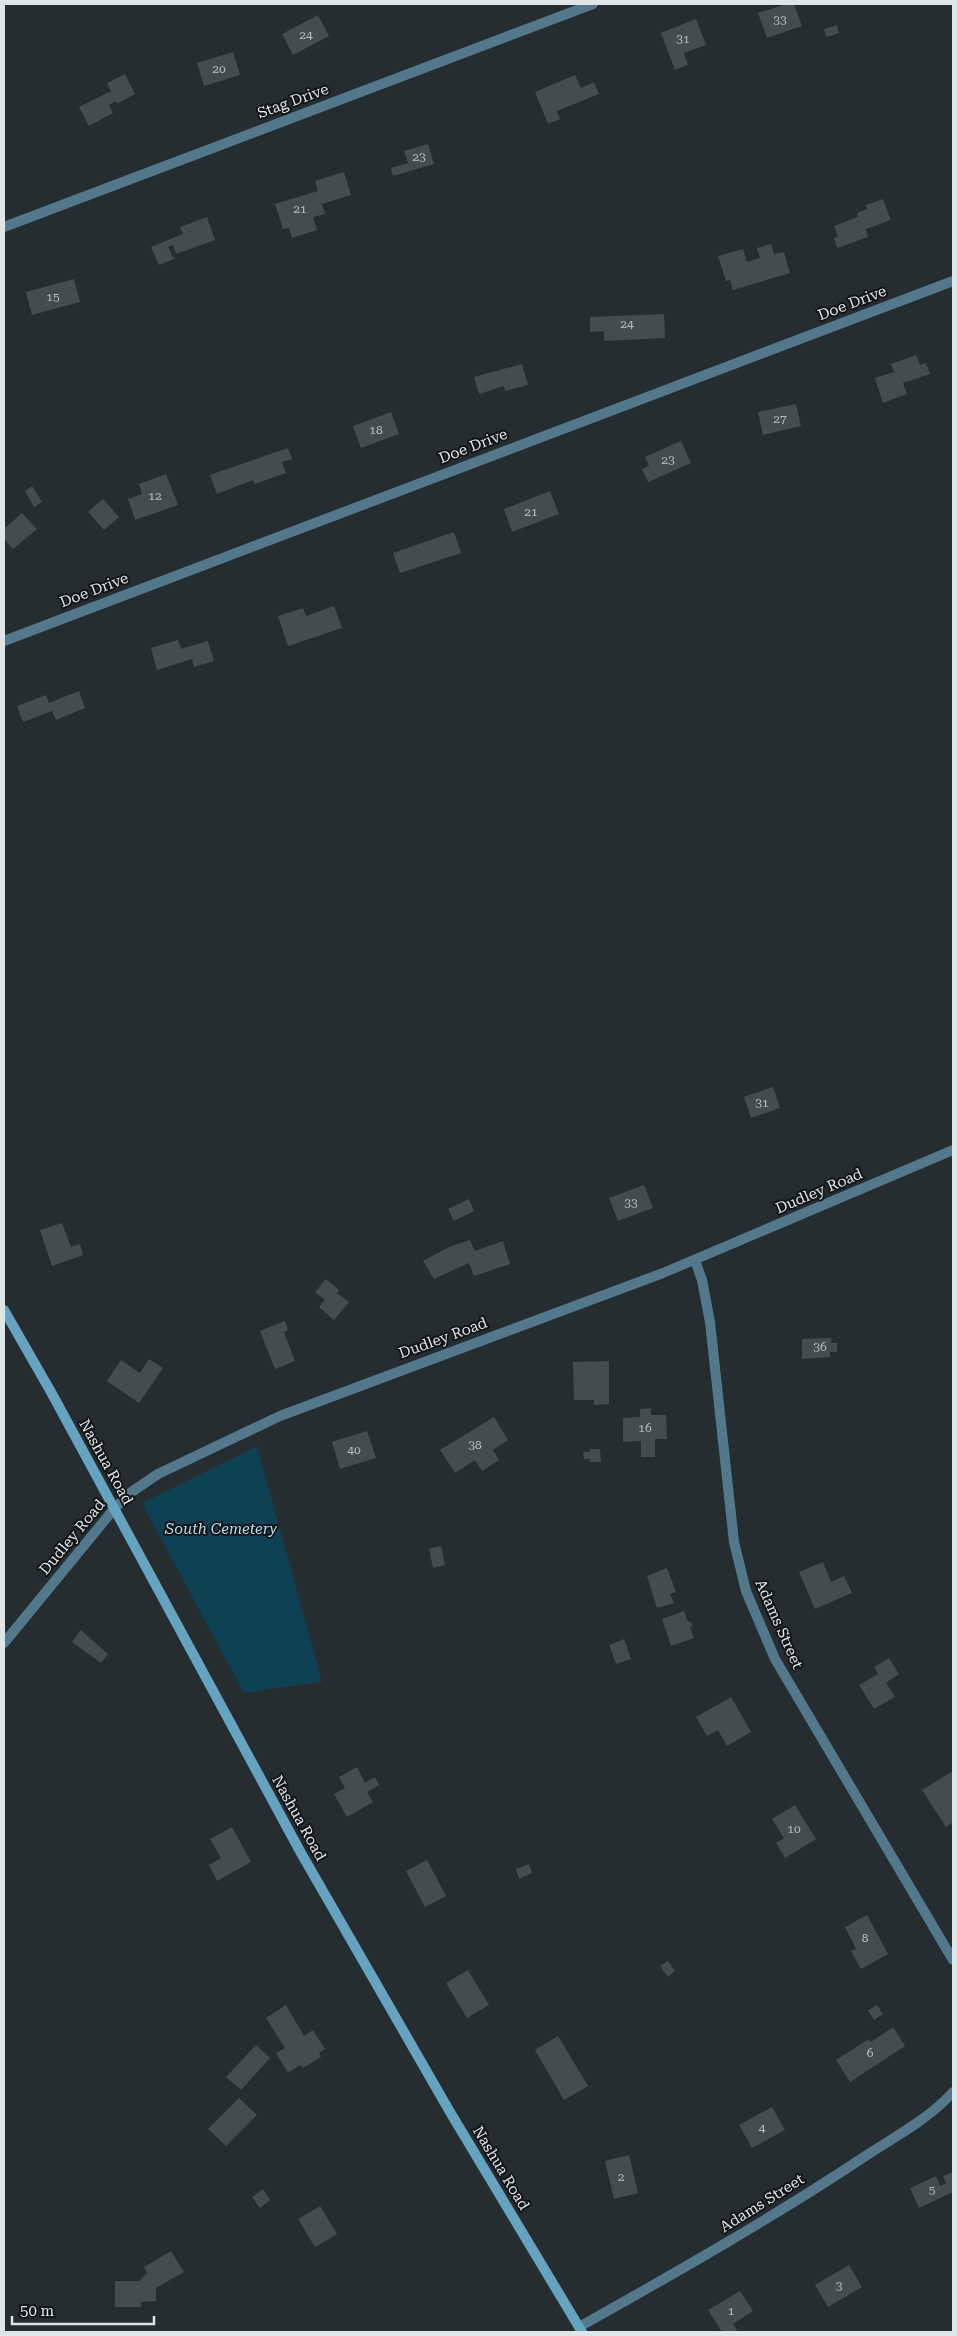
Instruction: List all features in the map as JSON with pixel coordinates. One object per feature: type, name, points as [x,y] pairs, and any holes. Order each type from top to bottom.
[{"type":"main road","name":"Nashua Road","points":[[4,1310],[301,1853],[450,2112],[581,2330]]},
{"type":"street","name":"Stag Drive","points":[[4,227],[593,4]]},
{"type":"street","name":"Doe Drive","points":[[4,641],[953,281]]},
{"type":"street","name":"Dudley Road","points":[[4,1642],[114,1509],[130,1493],[158,1474],[280,1416],[626,1288],[953,1150]]},
{"type":"street","name":"Adams Street","points":[[695,1260],[702,1280],[709,1315],[734,1542],[746,1591],[775,1659],[953,1960]]},
{"type":"street","name":"Adams Street","points":[[581,2330],[843,2171],[934,2110],[953,2092]]},
{"type":"green space","name":"South Cemetery","points":[[257,1446],[322,1682],[244,1693],[142,1503]]},
{"type":"building","points":[[787,4],[794,4],[802,26],[767,38],[758,13]]},
{"type":"building","points":[[318,15],[329,36],[293,55],[282,34]]},
{"type":"building","points":[[696,19],[706,45],[684,53],[688,65],[675,70],[661,33]]},
{"type":"building","points":[[837,25],[839,33],[826,37],[824,29]]},
{"type":"building","points":[[233,52],[240,75],[204,86],[197,63]]},
{"type":"building","points":[[125,74],[135,94],[117,104],[116,101],[109,105],[113,113],[89,126],[79,107],[111,91],[107,83]]},
{"type":"building","points":[[575,75],[581,88],[594,82],[599,94],[557,111],[560,119],[548,124],[535,92]]},
{"type":"building","points":[[428,144],[434,164],[393,176],[391,168],[408,163],[404,151]]},
{"type":"building","points":[[344,172],[351,195],[322,204],[325,214],[313,217],[317,230],[292,238],[289,228],[283,229],[275,204],[318,191],[315,181]]},
{"type":"building","points":[[883,199],[891,220],[866,229],[868,237],[837,248],[834,238],[838,237],[834,226],[858,217],[857,213],[867,209],[866,205]]},
{"type":"building","points":[[207,217],[215,240],[176,254],[173,245],[168,247],[174,259],[159,265],[151,247],[183,234],[180,227]]},
{"type":"building","points":[[771,244],[774,254],[784,252],[790,273],[733,290],[730,280],[726,281],[718,256],[743,249],[747,262],[760,258],[757,248]]},
{"type":"building","points":[[74,279],[80,302],[32,315],[26,292]]},
{"type":"building","points":[[664,314],[665,338],[604,341],[604,331],[590,332],[590,317]]},
{"type":"building","points":[[916,355],[920,365],[926,363],[930,374],[903,383],[907,394],[883,403],[875,378],[894,372],[891,364]]},
{"type":"building","points":[[522,364],[528,385],[505,391],[504,386],[479,394],[474,377]]},
{"type":"building","points":[[796,404],[801,426],[763,435],[758,412]]},
{"type":"building","points":[[391,412],[399,434],[361,448],[353,426]]},
{"type":"building","points":[[681,441],[691,463],[648,482],[642,469],[649,466],[645,457]]},
{"type":"building","points":[[288,448],[292,459],[282,462],[286,473],[255,484],[253,480],[217,494],[210,475]]},
{"type":"building","points":[[166,474],[178,505],[135,520],[128,499],[142,494],[139,484]]},
{"type":"building","points":[[32,486],[42,502],[34,507],[25,491]]},
{"type":"building","points":[[550,491],[559,514],[512,532],[504,509]]},
{"type":"building","points":[[103,499],[119,517],[104,530],[88,512]]},
{"type":"building","points":[[22,513],[37,529],[13,549],[4,539],[4,529]]},
{"type":"building","points":[[454,532],[461,553],[400,573],[393,553]]},
{"type":"building","points":[[334,606],[342,628],[288,646],[278,616],[303,608],[306,616]]},
{"type":"building","points":[[178,640],[181,649],[208,641],[214,661],[194,667],[192,659],[157,670],[151,648]]},
{"type":"building","points":[[79,691],[85,708],[56,720],[52,711],[23,722],[17,706],[46,695],[49,703]]},
{"type":"building","points":[[773,1087],[780,1108],[751,1118],[744,1097]]},
{"type":"building","points":[[644,1185],[653,1208],[618,1221],[609,1198]]},
{"type":"building","points":[[469,1199],[474,1211],[454,1221],[448,1209]]},
{"type":"building","points":[[62,1223],[71,1247],[80,1244],[83,1255],[52,1266],[40,1230]]},
{"type":"building","points":[[470,1240],[475,1251],[503,1241],[510,1264],[474,1276],[469,1263],[434,1279],[423,1261],[449,1247]]},
{"type":"building","points":[[326,1279],[339,1290],[337,1293],[349,1302],[334,1320],[319,1307],[325,1300],[315,1292]]},
{"type":"building","points":[[285,1321],[288,1330],[284,1332],[295,1361],[275,1369],[260,1331]]},
{"type":"building","points":[[831,1338],[831,1343],[837,1343],[837,1352],[830,1352],[830,1357],[802,1359],[802,1339]]},
{"type":"building","points":[[149,1359],[163,1368],[139,1403],[107,1381],[121,1360],[140,1373]]},
{"type":"building","points":[[609,1361],[609,1404],[594,1405],[594,1400],[574,1400],[573,1362]]},
{"type":"building","points":[[651,1408],[651,1415],[666,1415],[667,1439],[655,1439],[655,1457],[641,1457],[641,1441],[623,1442],[623,1418],[640,1417],[640,1409]]},
{"type":"building","points":[[494,1417],[508,1440],[493,1450],[499,1460],[482,1471],[475,1460],[455,1473],[440,1450]]},
{"type":"building","points":[[367,1431],[376,1458],[340,1469],[332,1442]]},
{"type":"building","points":[[590,1449],[600,1449],[601,1462],[590,1462],[590,1459],[584,1459],[583,1452],[590,1452]]},
{"type":"building","points":[[441,1546],[445,1565],[433,1568],[429,1549]]},
{"type":"building","points":[[823,1562],[831,1582],[844,1576],[852,1593],[815,1609],[799,1572]]},
{"type":"building","points":[[667,1568],[676,1592],[670,1594],[674,1603],[657,1608],[647,1576]]},
{"type":"building","points":[[684,1611],[688,1622],[690,1621],[693,1626],[690,1627],[694,1638],[671,1646],[662,1619]]},
{"type":"building","points":[[81,1630],[108,1654],[101,1663],[72,1642]]},
{"type":"building","points":[[624,1639],[631,1659],[616,1664],[609,1645]]},
{"type":"building","points":[[889,1658],[899,1674],[886,1683],[895,1697],[874,1709],[859,1685],[878,1674],[874,1667]]},
{"type":"building","points":[[731,1697],[751,1732],[727,1746],[718,1730],[707,1736],[696,1717]]},
{"type":"building","points":[[357,1767],[365,1783],[375,1777],[379,1785],[367,1792],[373,1802],[347,1817],[334,1794],[345,1788],[339,1777]]},
{"type":"building","points":[[953,1771],[953,1822],[946,1827],[922,1790]]},
{"type":"building","points":[[795,1805],[816,1839],[785,1858],[776,1843],[784,1838],[772,1819]]},
{"type":"building","points":[[232,1827],[251,1862],[217,1881],[209,1865],[221,1858],[210,1839]]},
{"type":"building","points":[[427,1860],[446,1896],[425,1907],[406,1871]]},
{"type":"building","points":[[529,1864],[532,1873],[519,1879],[516,1869]]},
{"type":"building","points":[[867,1915],[888,1954],[861,1969],[851,1951],[856,1949],[845,1927]]},
{"type":"building","points":[[668,1961],[675,1971],[668,1977],[660,1966]]},
{"type":"building","points":[[468,1970],[489,2005],[467,2018],[446,1983]]},
{"type":"building","points":[[286,2005],[304,2036],[313,2030],[325,2049],[319,2053],[321,2057],[303,2068],[300,2065],[288,2073],[276,2053],[285,2048],[266,2018]]},
{"type":"building","points":[[877,2005],[883,2014],[874,2020],[868,2010]]},
{"type":"building","points":[[893,2027],[905,2046],[850,2082],[836,2060],[869,2039],[871,2042]]},
{"type":"building","points":[[558,2036],[588,2086],[564,2100],[535,2050]]},
{"type":"building","points":[[256,2045],[270,2058],[241,2090],[226,2077]]},
{"type":"building","points":[[239,2098],[257,2115],[226,2146],[208,2129]]},
{"type":"building","points":[[772,2107],[785,2130],[752,2148],[739,2125]]},
{"type":"building","points":[[629,2155],[638,2193],[614,2199],[605,2161]]},
{"type":"building","points":[[953,2172],[953,2192],[919,2208],[910,2188],[936,2176],[940,2186],[946,2183],[943,2176]]},
{"type":"building","points":[[263,2189],[270,2200],[260,2208],[252,2197]]},
{"type":"building","points":[[320,2206],[337,2234],[315,2247],[298,2219]]},
{"type":"building","points":[[171,2251],[184,2272],[156,2288],[156,2301],[141,2302],[141,2307],[115,2307],[115,2281],[139,2281],[147,2273],[144,2267]]},
{"type":"building","points":[[849,2265],[862,2287],[828,2307],[815,2285]]},
{"type":"building","points":[[740,2291],[753,2311],[733,2324],[738,2332],[722,2332],[708,2310]]}]
